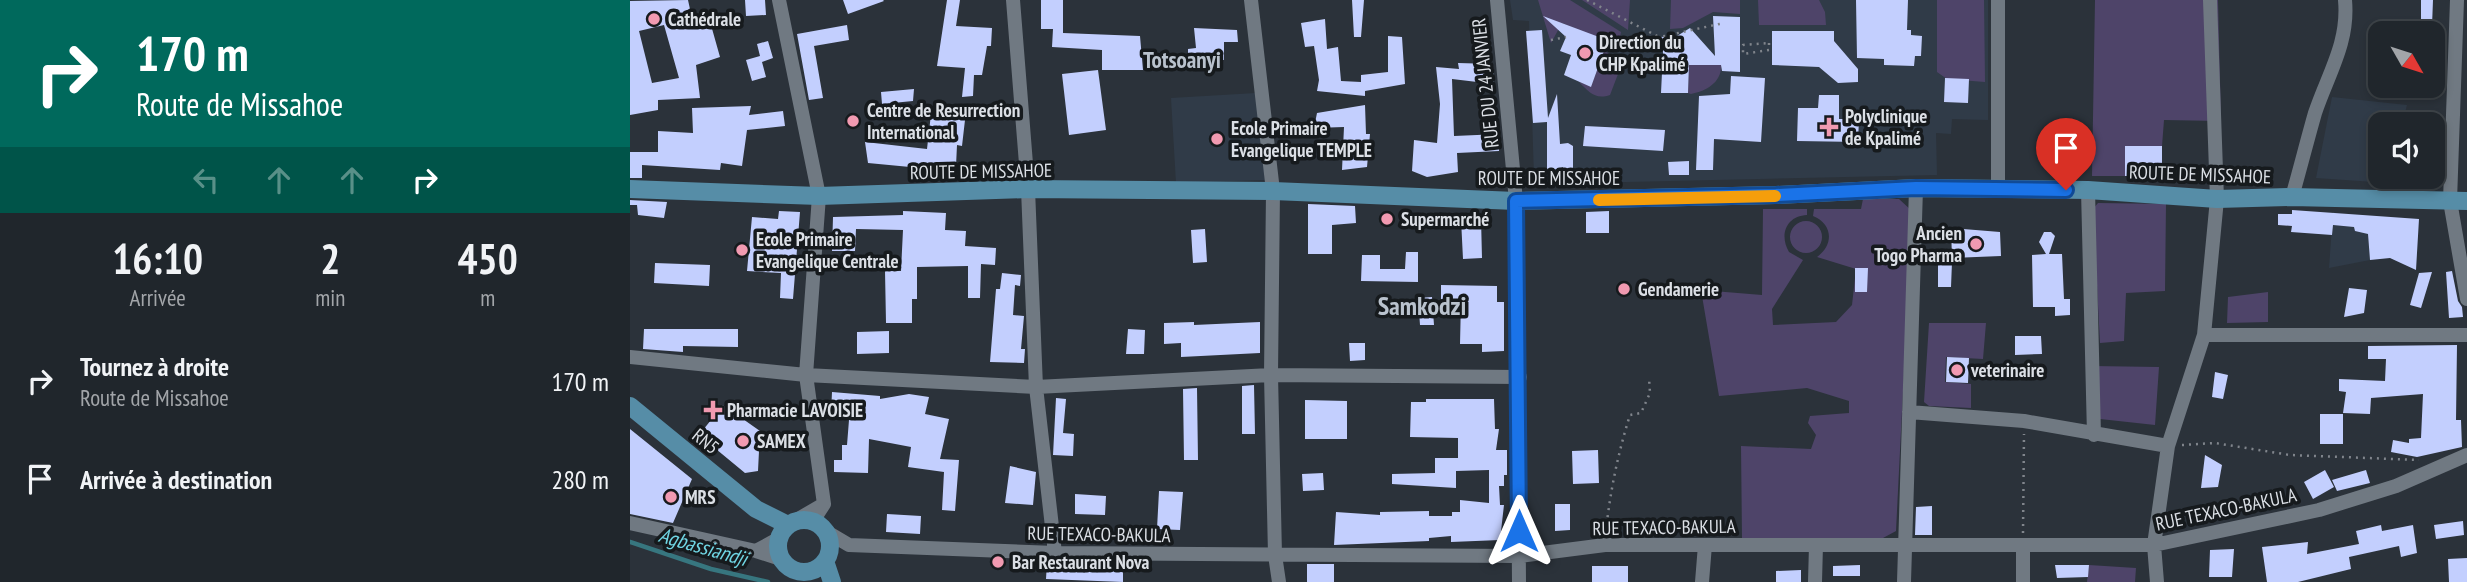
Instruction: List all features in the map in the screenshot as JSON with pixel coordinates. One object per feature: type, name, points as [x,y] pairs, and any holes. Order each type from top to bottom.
[{"type":"main road","name":"ROUTE DE MISSAHOE","points":[[630,189],[819,197],[1028,189],[1272,191],[1516,201],[1776,195],[1916,188],[2088,190],[2217,199],[2292,197],[2459,201]]},
{"type":"main road","name":"RN5","points":[[630,406],[783,532],[781,559]]},
{"type":"main road","points":[[783,532],[804,520],[820,527],[830,549],[825,561],[815,570],[806,573]]},
{"type":"main road","points":[[781,559],[792,570],[806,573],[824,582]]},
{"type":"main road","points":[[825,561],[832,582]]},
{"type":"street","points":[[779,0],[819,197],[806,375],[824,504],[820,527]]},
{"type":"street","points":[[1013,0],[1028,189],[1037,387],[1055,553]]},
{"type":"street","points":[[1251,0],[1272,191],[1271,375],[1275,555],[1279,582]]},
{"type":"street","name":"RUE DU 24 JANVIER","points":[[1497,0],[1516,201],[1520,377],[1519,582]]},
{"type":"street","points":[[1998,0],[1998,191]]},
{"type":"street","points":[[2157,582],[2154,545],[2168,446],[2204,335],[2217,199],[2210,0]]},
{"type":"street","points":[[2292,197],[2316,111],[2342,50],[2345,0]]},
{"type":"street","points":[[2457,0],[2459,201],[2467,299]]},
{"type":"street","points":[[1904,582],[1916,188]]},
{"type":"street","points":[[2088,190],[2094,435]]},
{"type":"street","points":[[2204,335],[2467,335]]},
{"type":"street","points":[[630,357],[806,375],[1037,387],[1271,375],[1520,377]]},
{"type":"street","points":[[1909,412],[2024,421],[2168,446]]},
{"type":"street","name":"RUE TEXACO-BAKULA","points":[[820,527],[849,545],[1055,553],[1519,556],[1605,545],[2154,545],[2319,510],[2396,486],[2467,455]]},
{"type":"street","points":[[756,551],[824,504]]},
{"type":"street","points":[[630,523],[781,559]]},
{"type":"street","points":[[825,561],[849,545]]},
{"type":"street","points":[[1702,582],[1705,545]]},
{"type":"street","points":[[1815,582],[1816,545]]},
{"type":"street","points":[[2023,545],[2023,582]]},
{"type":"path","points":[[1587,0],[1660,37]]},
{"type":"path","points":[[1603,49],[1639,48],[1660,37],[1724,23]]},
{"type":"path","points":[[1551,40],[1566,37]]},
{"type":"path","points":[[1769,43],[1769,50],[1743,54],[1743,45],[1769,43]]},
{"type":"path","points":[[1605,545],[1609,498],[1624,433],[1630,415],[1641,412],[1650,393],[1649,378]]},
{"type":"path","points":[[2023,545],[2024,421]]},
{"type":"path","points":[[2168,446],[2215,443],[2290,454],[2426,460]]},
{"type":"shaded area","points":[[1510,0],[1988,0],[1988,120],[1952,119],[1951,134],[1936,133],[1937,175],[1539,184],[1534,177],[1529,21],[1513,20]]},
{"type":"shaded area","points":[[1538,0],[1570,0],[1621,32],[1618,47],[1562,23],[1551,43]]},
{"type":"shaded area","points":[[1582,0],[1630,0],[1628,30]]},
{"type":"shaded area","points":[[1671,0],[1740,0],[1740,14],[1713,12],[1683,28],[1670,29]]},
{"type":"shaded area","points":[[1758,0],[1819,0],[1825,12],[1826,25],[1759,25]]},
{"type":"shaded area","points":[[1937,0],[1984,0],[1985,82],[1947,79],[1937,72]]},
{"type":"shaded area","points":[[2095,0],[2218,0],[2221,121],[2164,120],[2162,146],[2126,146],[2125,176],[2092,176]]},
{"type":"shaded area","points":[[1604,51],[1623,61],[1610,95],[1596,96],[1579,82],[1591,86]]},
{"type":"shaded area","points":[[1689,65],[1721,65],[1721,71],[1712,85],[1691,94],[1688,93]]},
{"type":"shaded area","name":"Ecole Primaire Evangelique TEMPLE","points":[[1256,93],[1265,180],[1176,183],[1171,98]]},
{"type":"shaded area","points":[[2332,97],[2407,105],[2405,112],[2368,112],[2368,182],[2316,178]]},
{"type":"shaded area","points":[[1863,199],[1899,199],[1912,211],[1896,531],[1883,538],[1742,539],[1741,446],[1811,449],[1816,435],[1808,423],[1810,416],[1849,413],[1849,401],[1807,388],[1719,396],[1701,290],[1762,295],[1763,209],[1807,209],[1807,215],[1794,219],[1786,228],[1785,239],[1789,252],[1803,260],[1772,309],[1773,325],[1836,322],[1852,305],[1856,269],[1817,257],[1826,247],[1829,235],[1824,224],[1813,216],[1814,209],[1861,209]]},
{"type":"shaded area","points":[[2098,203],[2166,204],[2165,291],[2126,293],[2124,341],[2100,343],[2093,209]]},
{"type":"shaded area","points":[[2333,212],[2342,215],[2354,227],[2368,234],[2370,260],[2329,268]]},
{"type":"shaded area","points":[[1806,221],[1817,226],[1822,237],[1817,248],[1806,253],[1795,248],[1790,237],[1795,226]]},
{"type":"shaded area","points":[[2268,292],[2268,322],[2227,323],[2228,297]]},
{"type":"shaded area","points":[[1929,323],[1986,323],[1983,359],[1946,357],[1945,382],[1971,384],[1971,408],[1929,406],[1924,402]]},
{"type":"shaded area","points":[[2092,366],[2159,367],[2155,425],[2091,418]]},
{"type":"shaded area","points":[[2089,565],[2136,568],[2135,582],[2087,582]]},
{"type":"building","points":[[688,0],[693,23],[709,18],[720,57],[696,65],[700,98],[658,100],[658,110],[630,115],[630,1]],"holes":[[[664,25],[679,78],[652,83],[639,31]]]},
{"type":"building","points":[[745,0],[765,0],[766,15],[746,16]]},
{"type":"building","points":[[843,0],[883,0],[884,1],[848,14]]},
{"type":"building","points":[[947,0],[960,0],[956,26],[992,28],[991,46],[987,46],[982,75],[974,75],[973,96],[962,97],[965,68],[937,66]]},
{"type":"building","points":[[1041,0],[1063,0],[1063,33],[1140,36],[1143,70],[1102,70],[1102,50],[1052,47],[1053,29],[1041,29]]},
{"type":"building","points":[[1352,0],[1364,0],[1361,37],[1354,37]]},
{"type":"building","points":[[1856,0],[1908,0],[1907,30],[1911,30],[1911,35],[1922,36],[1921,56],[1915,56],[1914,66],[1884,65],[1884,59],[1857,58]]},
{"type":"building","points":[[2421,0],[2433,0],[2432,21],[2421,21]]},
{"type":"building","name":"Direction du CHP Kpalimé","points":[[1543,16],[1599,37],[1604,51],[1591,87],[1564,75],[1571,55],[1560,51],[1566,37]]},
{"type":"building","points":[[1713,16],[1740,17],[1740,72],[1722,71],[1721,65],[1689,65],[1688,93],[1661,93],[1663,52],[1660,37],[1677,36],[1690,28],[1715,56]]},
{"type":"building","points":[[1325,19],[1327,49],[1338,47],[1341,81],[1361,82],[1361,75],[1388,72],[1388,36],[1402,37],[1405,84],[1365,91],[1365,96],[1317,91],[1319,80],[1314,46],[1305,47],[1301,23]]},
{"type":"building","points":[[847,25],[849,40],[814,46],[823,98],[809,100],[797,34]]},
{"type":"building","points":[[1194,28],[1237,30],[1238,42],[1224,42],[1224,60],[1188,61],[1188,49],[1196,48]]},
{"type":"building","points":[[1542,30],[1548,118],[1557,94],[1560,144],[1568,143],[1573,146],[1573,178],[1562,178],[1563,167],[1547,172],[1547,122],[1533,123],[1526,31]]},
{"type":"building","points":[[1772,31],[1834,31],[1834,41],[1858,69],[1858,82],[1838,83],[1819,67],[1772,65]]},
{"type":"building","points":[[768,41],[773,58],[762,62],[766,77],[752,81],[746,60],[760,56],[757,44]]},
{"type":"building","points":[[1458,63],[1493,64],[1494,84],[1452,79],[1454,136],[1500,134],[1499,151],[1457,153],[1458,172],[1427,177],[1412,171],[1414,140],[1437,143],[1440,104],[1436,67],[1459,69]]},
{"type":"building","points":[[1098,70],[1106,130],[1069,135],[1062,74]]},
{"type":"building","points":[[1731,76],[1765,78],[1761,142],[1714,139],[1713,170],[1696,170],[1699,96],[1730,94]]},
{"type":"building","points":[[1945,78],[1969,79],[1968,103],[1944,102]]},
{"type":"building","points":[[914,89],[913,101],[882,104],[881,92]]},
{"type":"building","points":[[1819,95],[1839,95],[1839,119],[1859,119],[1858,142],[1797,141],[1798,108],[1818,108]]},
{"type":"building","points":[[1365,105],[1366,134],[1370,134],[1367,167],[1342,170],[1344,127],[1314,128],[1317,113]]},
{"type":"building","points":[[751,106],[749,115],[783,111],[785,126],[747,130],[742,166],[721,163],[720,170],[642,165],[642,178],[630,178],[630,152],[658,152],[658,131],[693,133],[692,108]]},
{"type":"building","points":[[931,114],[965,120],[962,146],[957,145],[956,166],[910,167],[868,163],[865,142],[927,149]]},
{"type":"building","points":[[1585,126],[1665,130],[1663,151],[1583,146]]},
{"type":"building","points":[[2125,146],[2162,146],[2162,176],[2125,176]]},
{"type":"building","points":[[1689,161],[1689,175],[1669,175],[1668,162]]},
{"type":"building","points":[[630,200],[667,202],[664,218],[638,215],[637,205],[630,205]]},
{"type":"building","points":[[1308,204],[1355,206],[1356,223],[1332,225],[1332,254],[1308,254]]},
{"type":"building","points":[[2292,210],[2419,219],[2416,270],[2390,258],[2370,260],[2368,234],[2355,231],[2354,227],[2333,225],[2332,235],[2291,232],[2292,226],[2278,225],[2278,214],[2292,214]]},
{"type":"building","points":[[779,211],[800,212],[793,299],[780,298],[781,273],[747,271],[752,217],[778,219]]},
{"type":"building","points":[[903,211],[946,213],[945,230],[966,231],[965,246],[996,248],[995,265],[981,264],[980,298],[968,298],[968,266],[917,267],[917,299],[912,299],[912,323],[886,323],[885,271],[901,271],[903,230],[856,229],[855,251],[832,251],[833,217],[903,215]]},
{"type":"building","points":[[1609,211],[1609,233],[1586,233],[1586,212]]},
{"type":"building","points":[[1481,218],[1482,258],[1463,259],[1461,219]]},
{"type":"building","name":"Ancien Togo Pharma","points":[[1951,228],[2000,232],[2001,256],[1952,258]]},
{"type":"building","points":[[1205,229],[1207,262],[1193,263],[1191,230]]},
{"type":"building","points":[[2044,232],[2051,232],[2055,236],[2049,254],[2062,254],[2064,299],[2070,299],[2070,315],[2055,316],[2055,307],[2033,307],[2032,255],[2046,254],[2039,242]]},
{"type":"building","points":[[1406,252],[1418,252],[1418,282],[1361,281],[1362,255],[1380,255],[1380,269],[1405,269]]},
{"type":"building","points":[[1938,262],[1952,262],[1951,287],[1938,287]]},
{"type":"building","points":[[655,263],[710,265],[709,286],[654,283]]},
{"type":"building","points":[[1855,268],[1868,268],[1867,292],[1855,292]]},
{"type":"building","points":[[2452,271],[2463,317],[2449,318],[2446,272]]},
{"type":"building","points":[[2432,272],[2421,308],[2410,305],[2419,273]]},
{"type":"building","points":[[1002,273],[1021,275],[1020,286],[1015,285],[1013,315],[1024,316],[1021,349],[1025,349],[1024,363],[990,362],[996,289],[1000,289]]},
{"type":"building","points":[[1441,285],[1497,286],[1497,302],[1504,302],[1504,351],[1482,352],[1482,344],[1460,344],[1461,300],[1441,300]]},
{"type":"building","points":[[2349,288],[2367,290],[2364,313],[2344,317]]},
{"type":"building","points":[[1432,297],[1434,325],[1420,325],[1418,298]]},
{"type":"building","points":[[1194,322],[1194,325],[1260,322],[1260,353],[1181,357],[1181,343],[1164,344],[1164,323]]},
{"type":"building","points":[[644,329],[738,329],[738,347],[683,346],[683,352],[643,349]]},
{"type":"building","points":[[1128,329],[1145,330],[1144,354],[1126,354]]},
{"type":"building","points":[[889,331],[889,353],[857,354],[857,332]]},
{"type":"building","points":[[2015,336],[2041,336],[2042,354],[2015,355]]},
{"type":"building","points":[[1349,343],[1365,343],[1365,360],[1350,361]]},
{"type":"building","points":[[2457,345],[2456,420],[2461,420],[2462,447],[2417,457],[2391,452],[2393,440],[2409,443],[2409,439],[2421,438],[2423,394],[2371,398],[2370,414],[2343,413],[2346,392],[2339,391],[2339,379],[2385,381],[2386,359],[2368,359],[2368,346]]},
{"type":"building","name":"veterinaire","points":[[1947,357],[1969,358],[1968,383],[1946,382]]},
{"type":"building","points":[[2215,372],[2228,375],[2223,399],[2212,397]]},
{"type":"building","points":[[1254,385],[1255,434],[1242,434],[1242,386]]},
{"type":"building","points":[[1197,388],[1198,460],[1184,460],[1183,389]]},
{"type":"building","points":[[832,392],[880,396],[880,399],[909,394],[929,397],[925,414],[949,419],[940,459],[959,460],[955,511],[942,510],[944,472],[908,467],[911,447],[869,439],[868,473],[834,472],[834,460],[842,460],[842,445],[847,445],[849,420],[842,420],[843,414],[831,413]]},
{"type":"building","points":[[1056,398],[1066,399],[1063,433],[1074,434],[1073,456],[1053,455]]},
{"type":"building","points":[[1426,399],[1494,399],[1495,429],[1499,429],[1496,450],[1507,450],[1507,475],[1504,475],[1504,486],[1499,486],[1500,505],[1504,505],[1500,540],[1451,542],[1451,536],[1429,538],[1429,541],[1334,545],[1336,512],[1380,515],[1380,512],[1429,511],[1429,516],[1452,516],[1452,512],[1460,512],[1460,500],[1489,503],[1489,470],[1456,471],[1456,488],[1392,484],[1392,474],[1435,473],[1435,458],[1458,458],[1458,438],[1410,437],[1411,402],[1426,402]]},
{"type":"building","points":[[1305,400],[1347,401],[1347,439],[1305,439]]},
{"type":"building","points":[[723,405],[760,431],[758,471],[745,473],[699,435]]},
{"type":"building","points":[[2320,414],[2343,414],[2343,444],[2320,444]]},
{"type":"building","points":[[630,429],[692,479],[673,523],[630,514]]},
{"type":"building","points":[[1598,450],[1599,483],[1573,484],[1572,451]]},
{"type":"building","points":[[2205,455],[2222,465],[2218,487],[2201,488]]},
{"type":"building","points":[[1010,466],[1036,472],[1033,505],[1005,503]]},
{"type":"building","points":[[2325,470],[2334,487],[2313,499],[2304,482]]},
{"type":"building","points":[[2366,470],[2370,483],[2337,491],[2332,480]]},
{"type":"building","points":[[1323,473],[1324,490],[1303,491],[1302,474]]},
{"type":"building","points":[[1159,491],[1183,492],[1180,530],[1157,529]]},
{"type":"building","points":[[1075,494],[1106,496],[1105,515],[1075,514]]},
{"type":"building","points":[[1555,504],[1570,504],[1570,530],[1555,531]]},
{"type":"building","points":[[1932,506],[1932,535],[1915,535],[1916,507]]},
{"type":"building","points":[[887,514],[921,516],[920,534],[886,532]]},
{"type":"building","points":[[2463,521],[2464,535],[2436,539],[2434,525]]},
{"type":"building","points":[[2381,525],[2382,531],[2413,525],[2417,553],[2401,557],[2399,546],[2349,557],[2351,569],[2298,582],[2267,582],[2262,547],[2308,542],[2307,554],[2359,544],[2356,531]]},
{"type":"building","points":[[2234,549],[2232,577],[2209,577],[2210,550]]},
{"type":"building","points":[[2467,558],[2467,582],[2449,582],[2448,559]]},
{"type":"building","points":[[1047,562],[1123,564],[1123,582],[1046,579]]},
{"type":"building","points":[[1307,564],[1334,564],[1334,582],[1307,582]]},
{"type":"building","points":[[1860,565],[1860,576],[1833,576],[1833,566]]},
{"type":"building","points":[[2055,565],[2089,565],[2088,577],[2057,578]]},
{"type":"building","points":[[1592,566],[1628,566],[1628,582],[1592,582]]},
{"type":"building","points":[[1801,570],[1801,582],[1776,582],[1776,571]]},
{"type":"waterway","name":"Agbassiandji","points":[[630,542],[711,569],[768,582]]},
{"type":"slow traffic","points":[[1599,200],[1775,196]]},
{"type":"place","name":"Cathédrale","points":[[654,19]]},
{"type":"place","name":"Direction du CHP Kpalimé","points":[[1585,53]]},
{"type":"place","name":"Centre de Resurrection International","points":[[853,121]]},
{"type":"place","name":"Polyclinique de Kpalimé","points":[[1829,127]]},
{"type":"place","name":"Ecole Primaire Evangelique TEMPLE","points":[[1217,139]]},
{"type":"place","name":"Supermarché","points":[[1387,219]]},
{"type":"place","name":"Ancien Togo Pharma","points":[[1976,244]]},
{"type":"place","name":"Ecole Primaire Evangelique Centrale","points":[[742,250]]},
{"type":"place","name":"Gendamerie","points":[[1624,289]]},
{"type":"place","name":"veterinaire","points":[[1957,370]]},
{"type":"place","name":"Pharmacie LAVOISIE","points":[[713,410]]},
{"type":"place","name":"SAMEX","points":[[743,441]]},
{"type":"place","name":"MRS","points":[[671,497]]},
{"type":"place","name":"Bar Restaurant Nova","points":[[998,562]]},
{"type":"district","name":"Totsoanyi","points":[[1182,60]]},
{"type":"district","name":"Samkodzi","points":[[1422,306]]},
{"type":"route","points":[[1519,531],[1520,377],[1516,201],[1776,195],[1916,188],[2066,190]]}]
